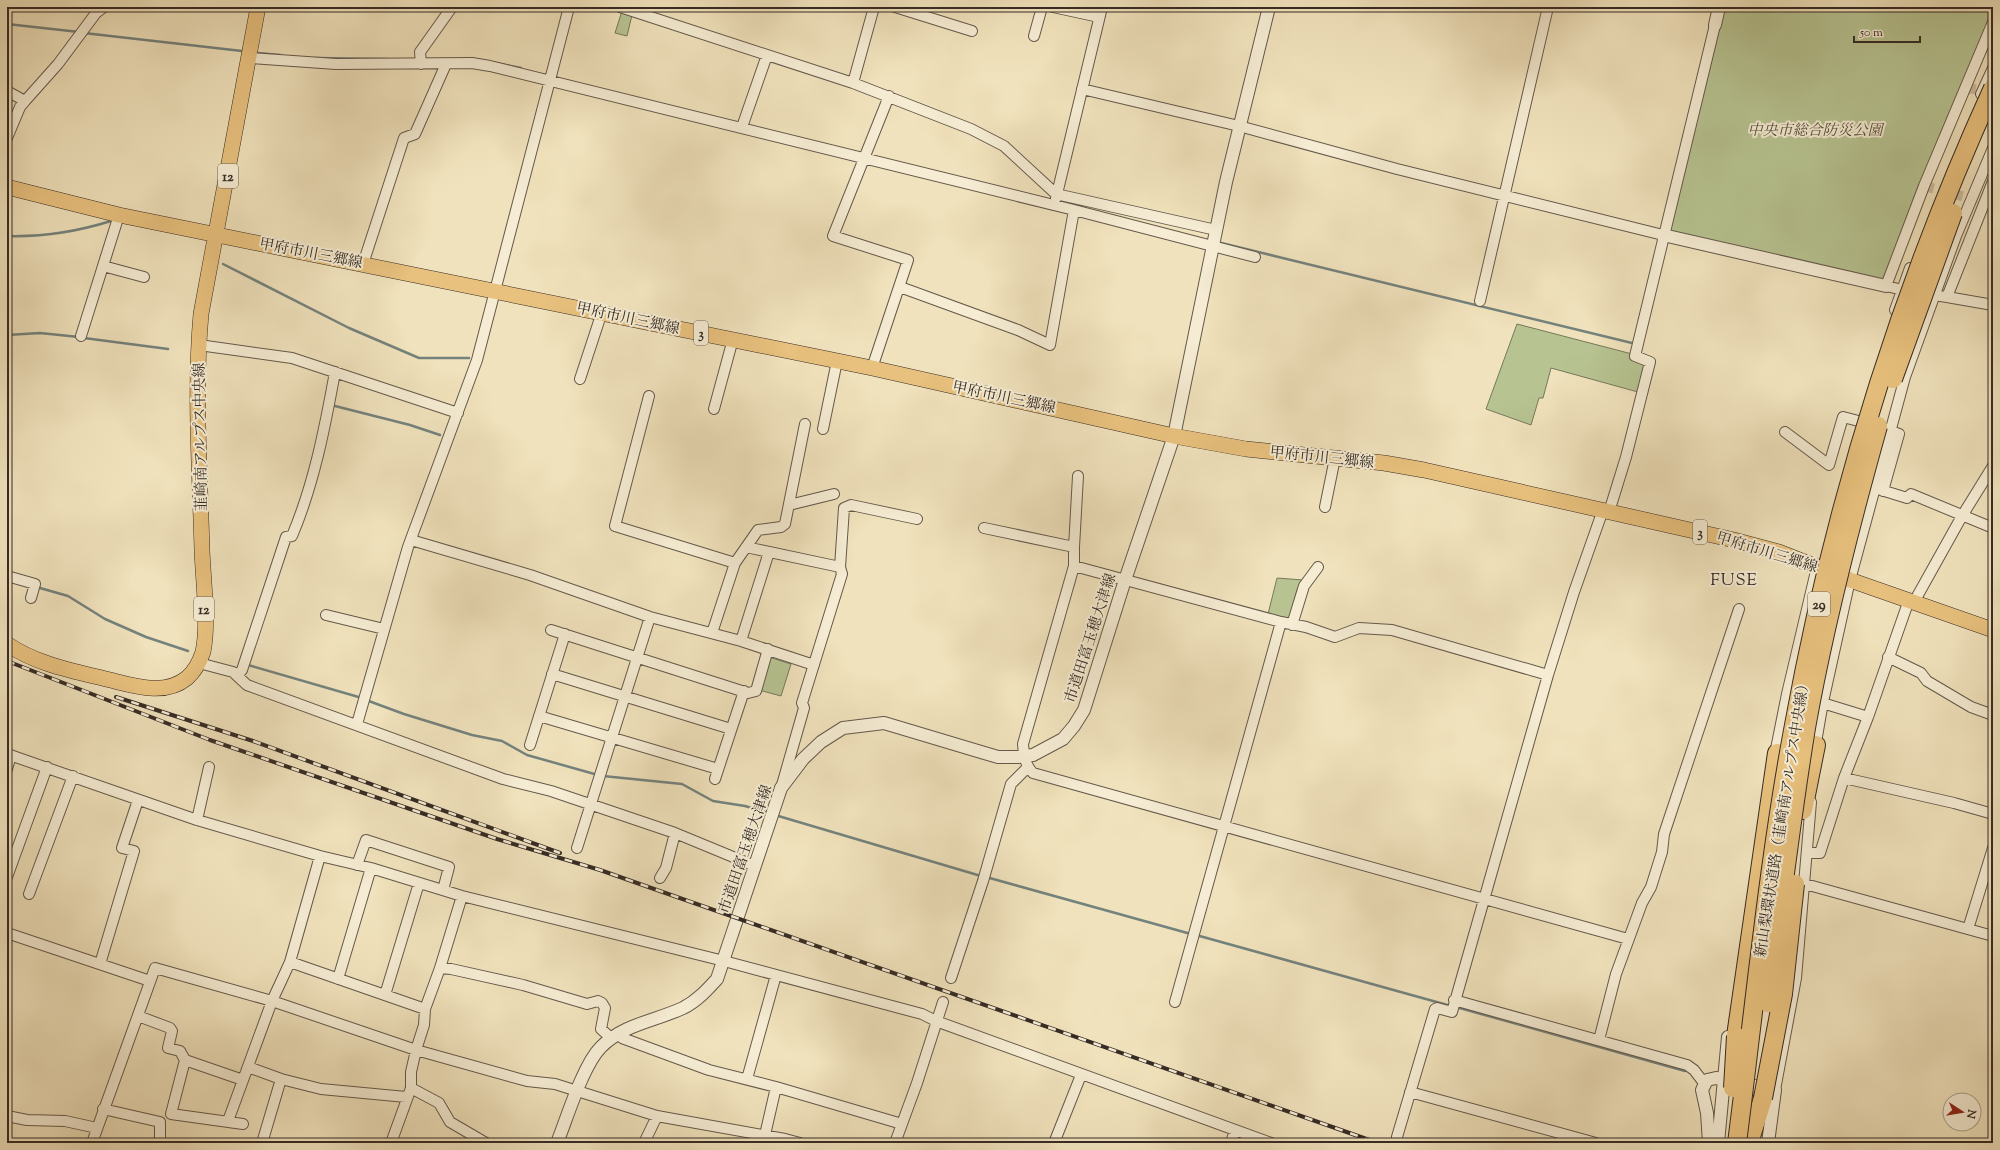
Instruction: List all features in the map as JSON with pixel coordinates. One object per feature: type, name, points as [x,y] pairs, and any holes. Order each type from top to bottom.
[{"type":"highway","name":"新山梨環状道路（韮崎南アルプス中央線）","points":[[1737,1143],[1786,774],[1803,675],[1828,566],[1855,461],[1893,339],[1952,182],[1993,88]]},
{"type":"highway","name":"新山梨環状道路（韮崎南アルプス中央線）","points":[[1749,1143],[1797,786],[1831,607],[1864,476],[1899,360],[1944,235],[1993,118]]},
{"type":"highway","points":[[1749,1143],[1763,1098],[1783,994],[1803,810],[1816,745]]},
{"type":"highway","points":[[1731,1143],[1736,1036],[1777,753]]},
{"type":"main road","name":"韮崎南アルプス中央線","points":[[7,644],[35,658],[74,671],[140,687],[160,689],[174,686],[188,678],[199,663],[203,651],[205,623],[200,484],[199,345],[202,314],[258,7]]},
{"type":"main road","name":"甲府市川三郷線","points":[[7,187],[119,214],[872,368],[1174,436],[1246,449],[1398,464],[1734,540],[1779,552],[1850,580],[1993,630]]},
{"type":"street","points":[[7,138],[20,107],[58,64],[96,13],[104,7]]},
{"type":"street","points":[[421,60],[452,7]]},
{"type":"street","points":[[357,724],[411,540],[477,360],[569,7]]},
{"type":"street","points":[[620,7],[853,83],[971,129],[1004,146],[1056,201],[1074,210],[1214,240]]},
{"type":"street","points":[[853,83],[874,7]]},
{"type":"street","points":[[895,7],[972,31]]},
{"type":"street","points":[[1034,36],[1042,7]]},
{"type":"street","points":[[1053,7],[1101,12],[1056,201]]},
{"type":"street","name":"市道田富玉穂大津線","points":[[557,1143],[577,1091],[591,1060],[600,1048],[614,1036],[628,1028],[682,1008],[707,991],[717,979],[774,813],[781,788],[803,759],[821,742],[843,728],[884,723],[998,757],[1026,762],[1043,750],[1063,740],[1074,726],[1084,710],[1174,436],[1239,126],[1269,7]]},
{"type":"street","points":[[1480,301],[1548,7]]},
{"type":"street","points":[[1397,1137],[1435,1009],[1438,1008],[1452,1012],[1454,1000],[1548,675],[1574,592],[1626,457],[1650,362],[1635,356],[1719,7]]},
{"type":"street","points":[[1886,286],[1924,186],[1993,22]]},
{"type":"street","points":[[742,124],[767,55]]},
{"type":"street","points":[[249,58],[336,64],[421,60],[446,64],[472,63],[551,78],[1214,240],[1254,256]]},
{"type":"street","points":[[363,264],[404,138],[415,134],[446,64]]},
{"type":"street","points":[[1718,1143],[1724,1070],[1737,974],[1766,793],[1777,753],[1788,694],[1818,567],[1859,421],[1901,290],[1945,177],[1993,68]]},
{"type":"street","points":[[1082,88],[1239,126],[1397,169],[1663,235],[1901,290],[1993,305]]},
{"type":"street","points":[[7,91],[25,101]]},
{"type":"street","points":[[872,368],[908,260],[833,236],[889,96]]},
{"type":"street","points":[[1768,1143],[1775,1090],[1796,978],[1808,853],[1816,745],[1823,702],[1850,580],[1879,489],[1890,431],[1905,377],[1933,295],[1993,148]]},
{"type":"street","points":[[1947,297],[1988,203],[1993,181]]},
{"type":"street","points":[[900,287],[1018,330],[1050,345],[1074,210]]},
{"type":"street","points":[[81,336],[119,214]]},
{"type":"street","points":[[103,266],[144,277]]},
{"type":"street","points":[[580,379],[602,312]]},
{"type":"street","points":[[714,409],[732,339]]},
{"type":"street","points":[[199,345],[292,358],[458,413]]},
{"type":"street","points":[[822,429],[838,361]]},
{"type":"street","points":[[237,675],[242,670],[286,537],[292,536],[304,506],[329,405],[335,372]]},
{"type":"street","points":[[649,396],[615,526],[735,564]]},
{"type":"street","points":[[1785,432],[1829,465],[1843,417],[1890,431]]},
{"type":"street","points":[[712,633],[735,564],[746,547],[758,530],[781,527],[785,524],[805,424]]},
{"type":"street","points":[[1325,507],[1325,500],[1335,458]]},
{"type":"street","points":[[1808,853],[1820,853],[1844,778],[1868,717],[1888,657],[1911,601],[1993,466]]},
{"type":"street","points":[[1078,476],[1074,566],[1023,744],[1026,762],[1033,773],[1628,939]]},
{"type":"street","points":[[1879,489],[1906,498],[1910,494],[1993,528]]},
{"type":"street","points":[[789,505],[834,494]]},
{"type":"street","points":[[781,788],[804,708],[802,703],[842,574],[840,567],[844,508],[851,505],[917,519]]},
{"type":"street","points":[[984,528],[1074,547]]},
{"type":"street","points":[[411,540],[530,575],[650,617],[741,641],[814,665]]},
{"type":"street","points":[[746,547],[840,567]]},
{"type":"street","points":[[741,641],[769,552]]},
{"type":"street","points":[[1074,566],[1335,637],[1359,628],[1392,630],[1548,675]]},
{"type":"street","points":[[1292,625],[1304,586],[1318,567]]},
{"type":"street","points":[[7,576],[35,584],[33,591]]},
{"type":"street","points":[[1599,1040],[1616,974],[1642,903],[1651,886],[1662,852],[1664,834],[1739,609]]},
{"type":"street","points":[[326,615],[384,629]]},
{"type":"street","points":[[577,848],[650,617]]},
{"type":"street","points":[[1175,1002],[1281,622]]},
{"type":"street","points":[[551,630],[748,693],[756,691],[768,649]]},
{"type":"street","points":[[530,745],[565,634]]},
{"type":"street","points":[[1888,657],[1921,673],[1927,681],[1970,707],[1993,715]]},
{"type":"street","points":[[199,663],[233,672],[247,685],[357,724],[503,779],[551,791],[675,833],[755,866]]},
{"type":"street","points":[[552,674],[730,729]]},
{"type":"street","points":[[539,716],[716,774],[744,691]]},
{"type":"street","points":[[1788,694],[1823,702],[1868,717]]},
{"type":"street","points":[[7,769],[9,755],[47,766],[197,820],[320,856],[371,868],[462,896],[724,961],[922,1014],[936,1021],[1081,1075],[1272,1143]]},
{"type":"street","points":[[951,978],[985,876],[1010,784],[1026,762]]},
{"type":"street","points":[[7,877],[47,766]]},
{"type":"street","points":[[197,820],[209,767]]},
{"type":"street","points":[[29,894],[73,776]]},
{"type":"street","points":[[1844,778],[1954,803],[1993,814]]},
{"type":"street","points":[[100,964],[134,852],[122,848],[138,800]]},
{"type":"street","points":[[660,878],[666,868],[675,833]]},
{"type":"street","points":[[357,865],[366,840],[450,867],[442,890]]},
{"type":"street","points":[[1968,929],[1993,848]]},
{"type":"street","points":[[228,1121],[272,1001],[290,962],[320,856]]},
{"type":"street","points":[[338,979],[371,868]]},
{"type":"street","points":[[384,995],[419,884]]},
{"type":"street","points":[[1805,884],[1993,936]]},
{"type":"street","points":[[391,1143],[408,1093],[416,1050],[424,1025],[425,1009],[440,968],[462,896]]},
{"type":"street","points":[[7,933],[150,981]]},
{"type":"street","points":[[290,962],[425,1009]]},
{"type":"street","points":[[92,1143],[155,968],[272,1001],[416,1050],[527,1081],[555,1084],[657,1116],[766,1135],[800,1143]]},
{"type":"street","points":[[440,968],[451,968],[522,985],[587,1004],[598,1001],[602,1003],[605,1008],[601,1029],[614,1036],[710,1070],[776,1086],[902,1124]]},
{"type":"street","points":[[747,1079],[776,975]]},
{"type":"street","points":[[1454,1000],[1687,1065],[1694,1070],[1704,1083]]},
{"type":"street","points":[[895,1143],[917,1083],[943,1002]]},
{"type":"street","points":[[138,1016],[170,1028],[172,1031],[168,1048],[180,1051],[185,1060],[243,1080]]},
{"type":"street","points":[[185,1060],[171,1114],[243,1124]]},
{"type":"street","points":[[248,1067],[282,1079],[321,1088],[408,1093],[439,1103],[450,1122],[486,1143]]},
{"type":"street","points":[[1054,1143],[1081,1075]]},
{"type":"street","points":[[1709,1143],[1707,1113],[1702,1090],[1704,1083],[1712,1078],[1775,1090]]},
{"type":"street","points":[[262,1143],[282,1079]]},
{"type":"street","points":[[766,1135],[776,1086]]},
{"type":"street","points":[[1410,1092],[1596,1143]]},
{"type":"street","points":[[103,1109],[160,1122],[160,1143]]},
{"type":"street","points":[[7,1116],[27,1120],[65,1121],[97,1128]]},
{"type":"street","points":[[644,1143],[657,1116]]},
{"type":"street","points":[[1231,1143],[1235,1130]]},
{"type":"green space","name":"中央市総合防災公園","points":[[1719,7],[1993,7],[1993,22],[1886,286],[1663,235]]},
{"type":"green space","points":[[622,11],[632,15],[627,36],[615,33]]},
{"type":"green space","points":[[1517,324],[1632,354],[1631,358],[1645,366],[1638,392],[1551,368],[1543,398],[1539,398],[1531,425],[1486,409]]},
{"type":"green space","points":[[1277,578],[1303,580],[1297,590],[1289,619],[1268,614]]},
{"type":"green space","points":[[769,657],[791,664],[781,696],[759,690]]},
{"type":"waterway","points":[[7,24],[79,32]]},
{"type":"waterway","points":[[84,33],[242,51]]},
{"type":"waterway","points":[[258,53],[280,55]]},
{"type":"waterway","points":[[315,58],[388,59]]},
{"type":"waterway","points":[[475,59],[521,68]]},
{"type":"waterway","points":[[7,236],[60,233],[111,221]]},
{"type":"waterway","points":[[1217,242],[1632,343]]},
{"type":"waterway","points":[[223,264],[349,328],[419,358],[469,358]]},
{"type":"waterway","points":[[7,335],[40,333],[79,337]]},
{"type":"waterway","points":[[84,338],[168,349]]},
{"type":"waterway","points":[[331,405],[410,425],[440,435]]},
{"type":"waterway","points":[[40,588],[68,596],[105,619],[146,637],[188,651]]},
{"type":"waterway","points":[[248,665],[362,698]]},
{"type":"waterway","points":[[366,700],[404,714],[472,735],[502,741],[527,755],[598,775]]},
{"type":"waterway","points":[[603,776],[682,784],[713,801],[745,806],[768,813]]},
{"type":"waterway","points":[[775,815],[981,876]]},
{"type":"waterway","points":[[986,877],[1191,934]]},
{"type":"waterway","points":[[1196,935],[1451,1006]]},
{"type":"waterway","points":[[1456,1007],[1685,1071]]},
{"type":"tunnel","points":[[1966,88],[1990,91]]},
{"type":"tunnel","points":[[1924,186],[1984,202]]},
{"type":"railway","points":[[7,661],[210,740],[497,839],[600,870],[1378,1143]]},
{"type":"railway","points":[[116,697],[253,741],[560,853]]},
{"type":"district","name":"FUSE","points":[[1734,579]]}]
